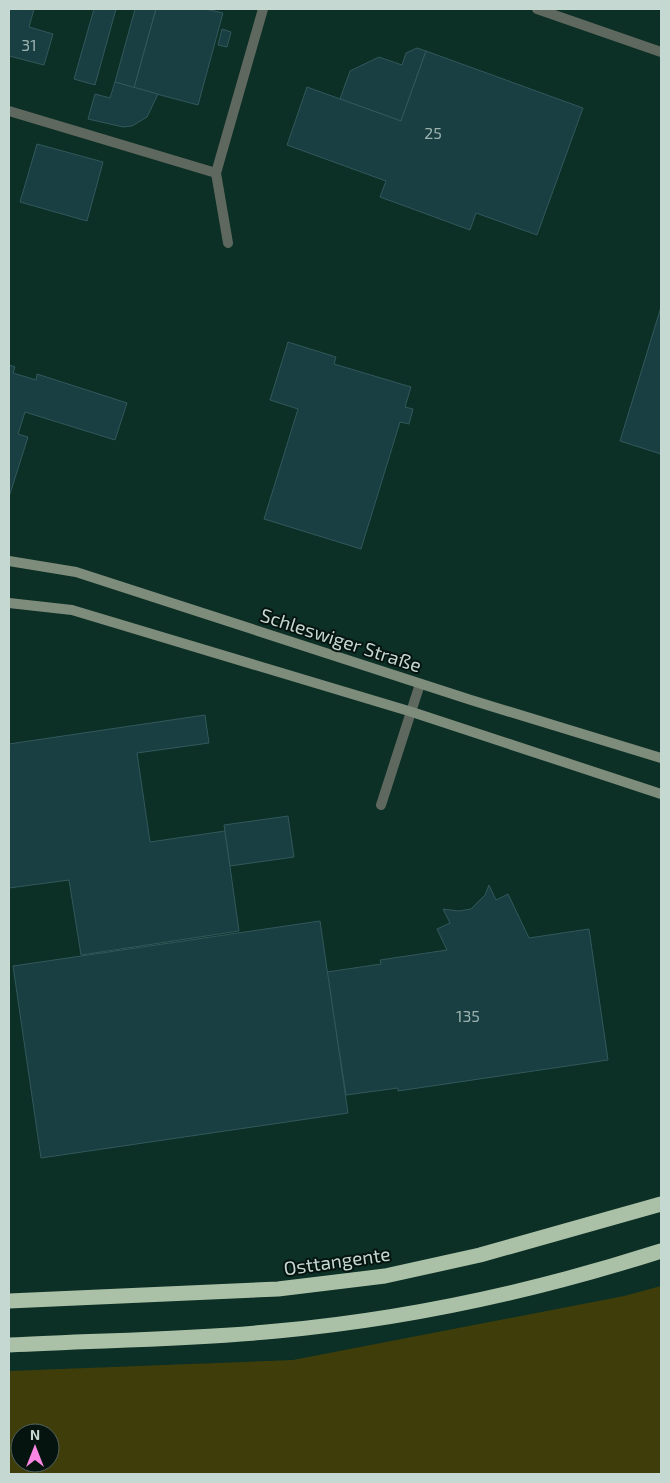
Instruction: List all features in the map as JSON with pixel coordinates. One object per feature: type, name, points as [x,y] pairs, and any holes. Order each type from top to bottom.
[{"type":"highway","name":"Osttangente","points":[[9,1301],[278,1289],[385,1276],[480,1255],[661,1204]]},
{"type":"highway","points":[[9,1345],[277,1331],[395,1316],[503,1296],[595,1272],[661,1251]]},
{"type":"main road","name":"Schleswiger Straße","points":[[9,561],[76,572],[420,684],[661,758]]},
{"type":"main road","points":[[9,603],[72,610],[412,712],[661,794]]},
{"type":"street","points":[[228,243],[216,173],[263,9]]},
{"type":"street","points":[[537,9],[661,52]]},
{"type":"street","points":[[9,111],[216,173]]},
{"type":"street","points":[[381,804],[420,684]]},
{"type":"shaded area","points":[[661,1286],[661,1474],[9,1474],[9,1371],[293,1360],[624,1296]]},
{"type":"building","points":[[9,9],[34,9],[29,27],[53,34],[44,65],[9,56]]},
{"type":"building","points":[[94,9],[116,9],[95,85],[74,79]]},
{"type":"building","points":[[135,9],[156,9],[134,88],[115,82]]},
{"type":"building","points":[[156,9],[206,9],[223,13],[198,105],[134,88]]},
{"type":"building","points":[[222,29],[231,32],[227,47],[218,45]]},
{"type":"building","points":[[417,48],[426,51],[401,121],[340,99],[350,71],[379,57],[402,65],[406,53]]},
{"type":"building","points":[[426,51],[583,108],[537,235],[476,213],[470,230],[380,197],[386,181],[287,145],[307,87],[401,121]]},
{"type":"building","points":[[115,82],[158,94],[147,117],[132,126],[123,127],[88,119],[95,94],[110,98]]},
{"type":"building","points":[[37,144],[103,162],[87,221],[20,202]]},
{"type":"building","points":[[661,307],[661,454],[620,441]]},
{"type":"building","points":[[288,342],[336,357],[334,364],[411,387],[405,407],[413,409],[409,424],[400,422],[361,549],[264,519],[298,409],[270,400]]},
{"type":"building","points":[[9,365],[15,367],[13,373],[36,380],[37,374],[127,403],[115,440],[25,412],[18,434],[28,437],[9,497]]},
{"type":"building","points":[[205,715],[209,743],[137,753],[150,842],[225,831],[239,931],[81,955],[69,880],[9,888],[9,744]]},
{"type":"building","points":[[288,816],[294,857],[230,866],[224,825]]},
{"type":"building","points":[[489,885],[496,900],[508,894],[529,938],[589,929],[608,1060],[398,1091],[398,1088],[346,1095],[327,972],[381,964],[380,960],[447,950],[437,929],[450,923],[443,909],[459,911],[471,909],[485,895]]},
{"type":"building","points":[[320,921],[348,1113],[41,1158],[13,966]]}]
